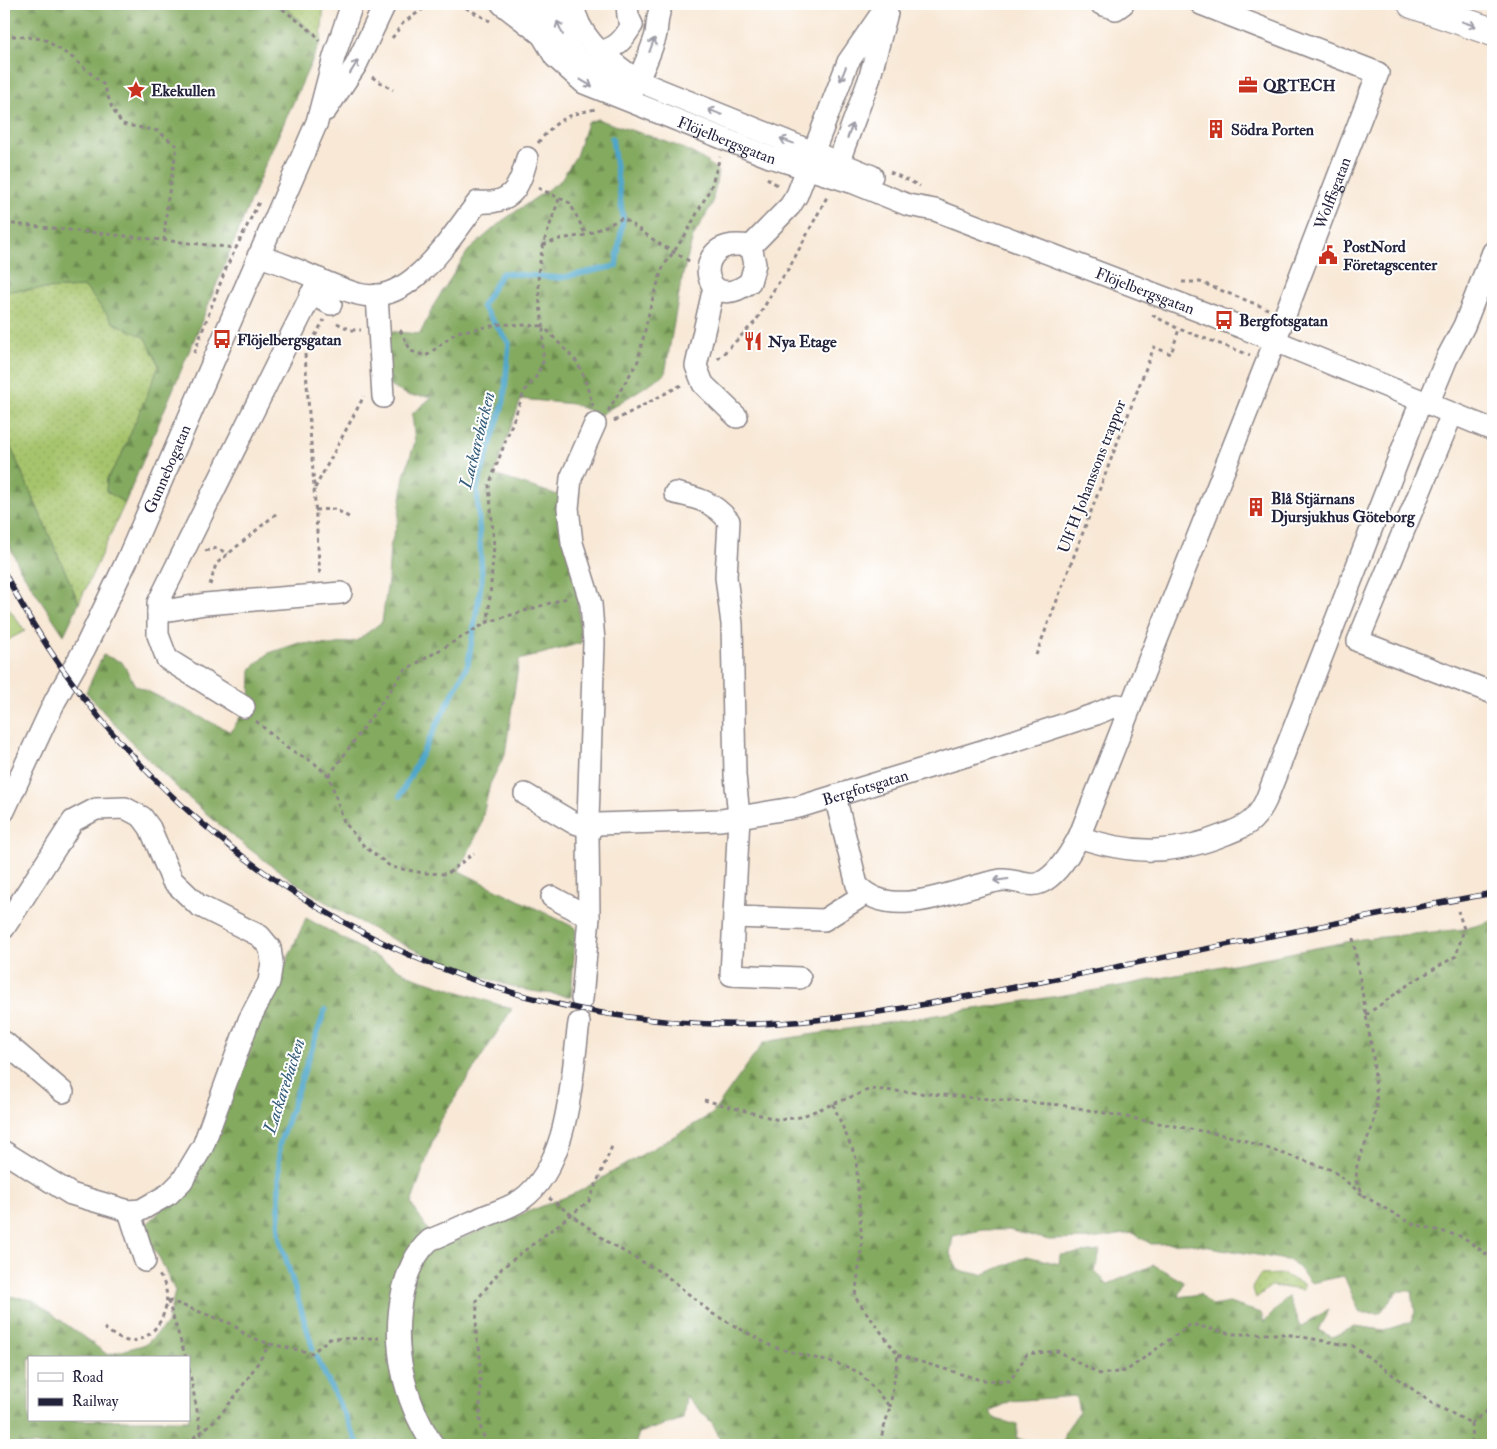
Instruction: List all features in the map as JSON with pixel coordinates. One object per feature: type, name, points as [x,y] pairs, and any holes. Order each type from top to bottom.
[{"type":"highway","points":[[1412,4],[1493,32]]},
{"type":"street","name":"Gunnebogatan","points":[[4,811],[55,701],[85,648],[128,558],[317,122],[334,57],[352,4]]},
{"type":"street","name":"Gunnebogatan","points":[[317,122],[356,65],[385,4]]},
{"type":"street","name":"Flöjelbergsgatan","points":[[502,4],[542,36]]},
{"type":"street","name":"Flöjelbergsgatan","points":[[532,4],[542,36],[555,57],[567,70],[584,83],[625,101],[770,157],[810,160]]},
{"type":"street","name":"Flöjelbergsgatan","points":[[552,4],[566,44],[580,62],[605,75],[638,81]]},
{"type":"street","name":"Flöjelbergsgatan","points":[[573,4],[580,27],[588,40],[599,52],[638,81],[810,160],[834,177],[904,189],[935,210],[1275,341],[1493,430]]},
{"type":"street","points":[[628,4],[628,16],[632,25]]},
{"type":"street","points":[[834,177],[868,49],[888,4]]},
{"type":"street","points":[[1101,4],[1116,9],[1123,4]]},
{"type":"street","name":"Wolffsgatan","points":[[1201,4],[1378,73],[1275,341]]},
{"type":"street","points":[[599,52],[611,49],[617,45],[632,25],[646,24],[659,13],[655,36],[638,81],[625,101]]},
{"type":"street","points":[[737,417],[721,404],[698,376],[697,357],[710,279],[711,260],[726,246],[751,246],[790,206],[848,62],[868,49]]},
{"type":"street","points":[[258,256],[315,286],[360,294],[377,295],[399,291],[425,268],[478,202],[494,203],[508,197],[522,179],[527,158]]},
{"type":"street","points":[[710,279],[720,292],[730,293],[750,282],[755,264],[751,246]]},
{"type":"street","points":[[1079,837],[1104,846],[1126,849],[1180,849],[1200,845],[1244,826],[1255,817],[1266,800],[1425,403],[1464,326],[1493,252]]},
{"type":"street","points":[[315,286],[328,311]]},
{"type":"street","points":[[244,707],[167,659],[158,635],[158,603],[315,286]]},
{"type":"street","points":[[377,295],[388,328],[383,392]]},
{"type":"street","points":[[835,796],[842,818],[853,873],[857,885],[865,894],[890,902],[903,903],[923,901],[984,882],[1008,879],[1033,885],[1047,878],[1070,852],[1079,837],[1275,341]]},
{"type":"street","points":[[1452,414],[1358,642],[1493,693]]},
{"type":"street","points":[[582,999],[589,917],[588,835],[591,828],[588,819],[594,642],[589,598],[572,543],[568,508],[572,474],[595,424]]},
{"type":"street","points":[[675,493],[697,498],[718,508],[729,521],[726,576],[732,624],[735,775],[739,817],[731,975],[800,978]]},
{"type":"street","points":[[158,612],[204,604],[331,594]]},
{"type":"street","name":"Bergfotsgatan","points":[[591,828],[598,824],[662,824],[739,817],[799,807],[995,747],[1096,714],[1116,705],[1130,707]]},
{"type":"street","points":[[525,794],[572,822],[591,828]]},
{"type":"street","points":[[4,928],[73,821],[96,809],[110,807],[125,808],[142,818],[150,828],[162,851],[172,880],[198,905],[260,936],[270,948],[272,962],[269,982],[249,1020],[203,1146],[187,1172],[169,1194],[142,1210],[129,1211],[71,1194],[4,1152]]},
{"type":"street","points":[[734,917],[824,920],[865,894]]},
{"type":"street","points":[[552,898],[589,917]]},
{"type":"street","points":[[432,1445],[408,1394],[402,1375],[397,1337],[399,1309],[406,1279],[420,1248],[430,1240],[504,1209],[521,1200],[535,1188],[551,1160],[564,1121],[579,1023]]},
{"type":"street","points":[[4,1042],[63,1092]]},
{"type":"street","points":[[129,1211],[145,1261]]},
{"type":"path","points":[[276,4],[314,34],[324,51],[334,57]]},
{"type":"path","points":[[396,32],[404,23],[430,4]]},
{"type":"path","points":[[4,35],[44,39],[73,58],[104,85],[112,108],[122,124],[158,131],[177,146],[167,204],[164,241]]},
{"type":"path","points":[[369,75],[393,90]]},
{"type":"path","points":[[527,158],[557,122],[567,115],[598,109]]},
{"type":"path","points":[[595,424],[606,415],[638,361],[663,267],[686,234],[712,187],[721,153]]},
{"type":"path","points":[[595,424],[606,426],[712,369],[722,353],[756,321],[776,286],[788,270],[834,177]]},
{"type":"path","points":[[522,179],[559,199],[566,200],[586,235]]},
{"type":"path","points":[[488,622],[494,545],[490,485],[524,392],[536,377],[543,362],[543,326],[538,272],[542,245],[559,199]]},
{"type":"path","points":[[542,245],[560,239],[586,235],[623,218],[710,279]]},
{"type":"path","points":[[4,223],[237,248],[258,256]]},
{"type":"path","points":[[331,594],[315,510],[304,350],[316,337],[328,311],[351,330],[388,328],[411,351],[426,356],[431,354],[449,336],[457,332],[502,324],[543,326],[576,360],[584,374],[591,396],[595,424]]},
{"type":"path","name":"Ulf H Johanssons trappor","points":[[1036,655],[1154,348],[1171,354],[1179,329]]},
{"type":"path","points":[[314,489],[367,389],[383,392]]},
{"type":"path","points":[[315,510],[334,509],[352,518]]},
{"type":"path","points":[[204,604],[216,564],[277,513]]},
{"type":"path","points":[[329,776],[405,670],[488,622],[589,598]]},
{"type":"path","points":[[244,707],[263,729],[287,748],[313,762],[329,776],[344,822],[364,846],[390,867],[447,874],[474,853]]},
{"type":"path","points":[[1366,1015],[1412,982],[1456,956],[1464,929],[1458,911]]},
{"type":"path","points":[[1353,938],[1373,1056],[1377,1104],[1373,1125],[1356,1164],[1356,1181],[1364,1196]]},
{"type":"path","points":[[704,1100],[779,1120],[800,1117],[871,1089],[1061,1105],[1234,1137],[1332,1170],[1364,1196],[1410,1223],[1462,1237],[1493,1258]]},
{"type":"path","points":[[833,1104],[856,1158],[862,1245],[855,1297],[898,1355],[981,1380],[1010,1381],[1027,1354],[1058,1351],[1100,1374],[1126,1371],[1191,1324],[1232,1334],[1285,1334],[1352,1346],[1433,1404],[1471,1422]]},
{"type":"path","points":[[488,1445],[480,1426],[480,1351],[476,1337],[477,1300],[502,1268],[589,1201],[613,1144]]},
{"type":"path","points":[[535,1188],[609,1243],[664,1274],[712,1314],[773,1347],[845,1366],[860,1373],[890,1407]]},
{"type":"path","points":[[145,1261],[161,1277],[167,1290],[168,1300],[185,1356]]},
{"type":"path","points":[[168,1300],[232,1324],[247,1336],[270,1344],[312,1353],[329,1339],[397,1337]]},
{"type":"path","points":[[104,1328],[120,1339],[129,1341],[139,1339],[154,1329],[168,1300]]},
{"type":"path","points":[[179,1445],[201,1431],[237,1394],[270,1344]]},
{"type":"path","points":[[879,1445],[890,1407],[898,1355]]},
{"type":"path","points":[[190,1374],[201,1431],[201,1445]]},
{"type":"path","points":[[1471,1422],[1493,1406]]},
{"type":"path","points":[[1471,1422],[1472,1445]]},
{"type":"path","points":[[4,1437],[29,1445]]},
{"type":"green space","points":[[4,4],[282,4],[321,41],[265,165],[125,503],[106,491],[107,479],[121,456],[159,366],[146,338],[114,323],[85,287],[4,291]]},
{"type":"green space","points":[[282,4],[324,4],[321,41]]},
{"type":"green space","points":[[597,119],[662,140],[695,154],[718,172],[712,204],[693,237],[681,282],[665,374],[600,415],[573,404],[521,399],[494,475],[561,496],[577,593],[581,643],[519,660],[505,754],[490,784],[480,828],[459,871],[576,928],[571,997],[515,987],[446,963],[387,936],[330,905],[276,869],[225,829],[176,786],[86,692],[103,655],[122,662],[135,685],[231,732],[250,701],[251,669],[269,653],[299,643],[330,645],[356,641],[382,622],[388,580],[390,547],[398,521],[404,476],[415,442],[412,414],[433,396],[410,396],[387,385],[385,331],[420,334],[435,303],[468,251],[502,221],[560,181],[576,156],[587,123]]},
{"type":"green space","points":[[85,287],[114,323],[146,338],[160,366],[121,456],[107,479],[106,491],[125,503],[79,603],[4,432],[4,291]]},
{"type":"green space","points":[[4,432],[79,603],[64,635],[20,569],[4,533]]},
{"type":"green space","points":[[4,602],[25,631],[4,642]]},
{"type":"green space","points":[[306,918],[411,976],[512,1009],[439,1123],[411,1204],[439,1247],[578,1192],[712,1114],[764,1042],[1109,988],[1362,939],[1464,929],[1493,921],[1493,1445],[1062,1445],[1065,1432],[1079,1412],[1076,1396],[1011,1401],[989,1411],[996,1419],[1017,1425],[1017,1438],[1037,1445],[723,1445],[713,1424],[686,1396],[683,1419],[639,1433],[635,1445],[4,1445],[4,1319],[8,1296],[33,1300],[108,1355],[146,1344],[167,1324],[175,1291],[160,1259],[141,1230],[189,1182]],"holes":[[[982,1230],[1009,1230],[1049,1240],[1091,1239],[1133,1233],[1151,1244],[1186,1243],[1292,1261],[1311,1283],[1344,1276],[1360,1313],[1380,1313],[1398,1291],[1412,1291],[1415,1312],[1411,1322],[1384,1330],[1355,1326],[1332,1337],[1318,1330],[1329,1309],[1300,1327],[1288,1296],[1264,1323],[1261,1313],[1229,1303],[1212,1306],[1200,1294],[1179,1297],[1184,1282],[1154,1265],[1108,1284],[1095,1272],[1100,1251],[1060,1255],[1059,1264],[1027,1256],[982,1275],[958,1270],[950,1254],[953,1236]]]},
{"type":"green space","points":[[1283,1274],[1303,1284],[1303,1290],[1271,1286],[1256,1298],[1252,1288],[1260,1275]]},
{"type":"waterway","name":"Lackarebäcken","points":[[400,796],[468,664],[482,578],[477,488],[504,401],[509,343],[482,306],[502,273],[560,278],[616,266],[623,218],[612,138]]},
{"type":"waterway","name":"Lackarebäcken","points":[[313,1349],[279,1236],[279,1145],[325,1010]]},
{"type":"waterway","name":"Lackarebäcken","points":[[316,1356],[359,1445]]},
{"type":"railway","points":[[4,572],[65,672],[138,761],[222,840],[315,906],[417,958],[525,996],[639,1018],[756,1024],[794,1022],[944,1001],[1493,893]]},
{"type":"place","name":"QRTECH","points":[[1248,85]]},
{"type":"place","name":"Ekekullen","points":[[136,90]]},
{"type":"place","name":"Södra Porten","points":[[1216,129]]},
{"type":"place","name":"PostNord Företagscenter","points":[[1328,255]]},
{"type":"place","name":"Bergfotsgatan","points":[[1224,320]]},
{"type":"place","name":"Flöjelbergsgatan","points":[[222,339]]},
{"type":"place","name":"Nya Etage","points":[[753,341]]},
{"type":"place","name":"Blå Stjärnans Djursjukhus Göteborg","points":[[1256,507]]}]
